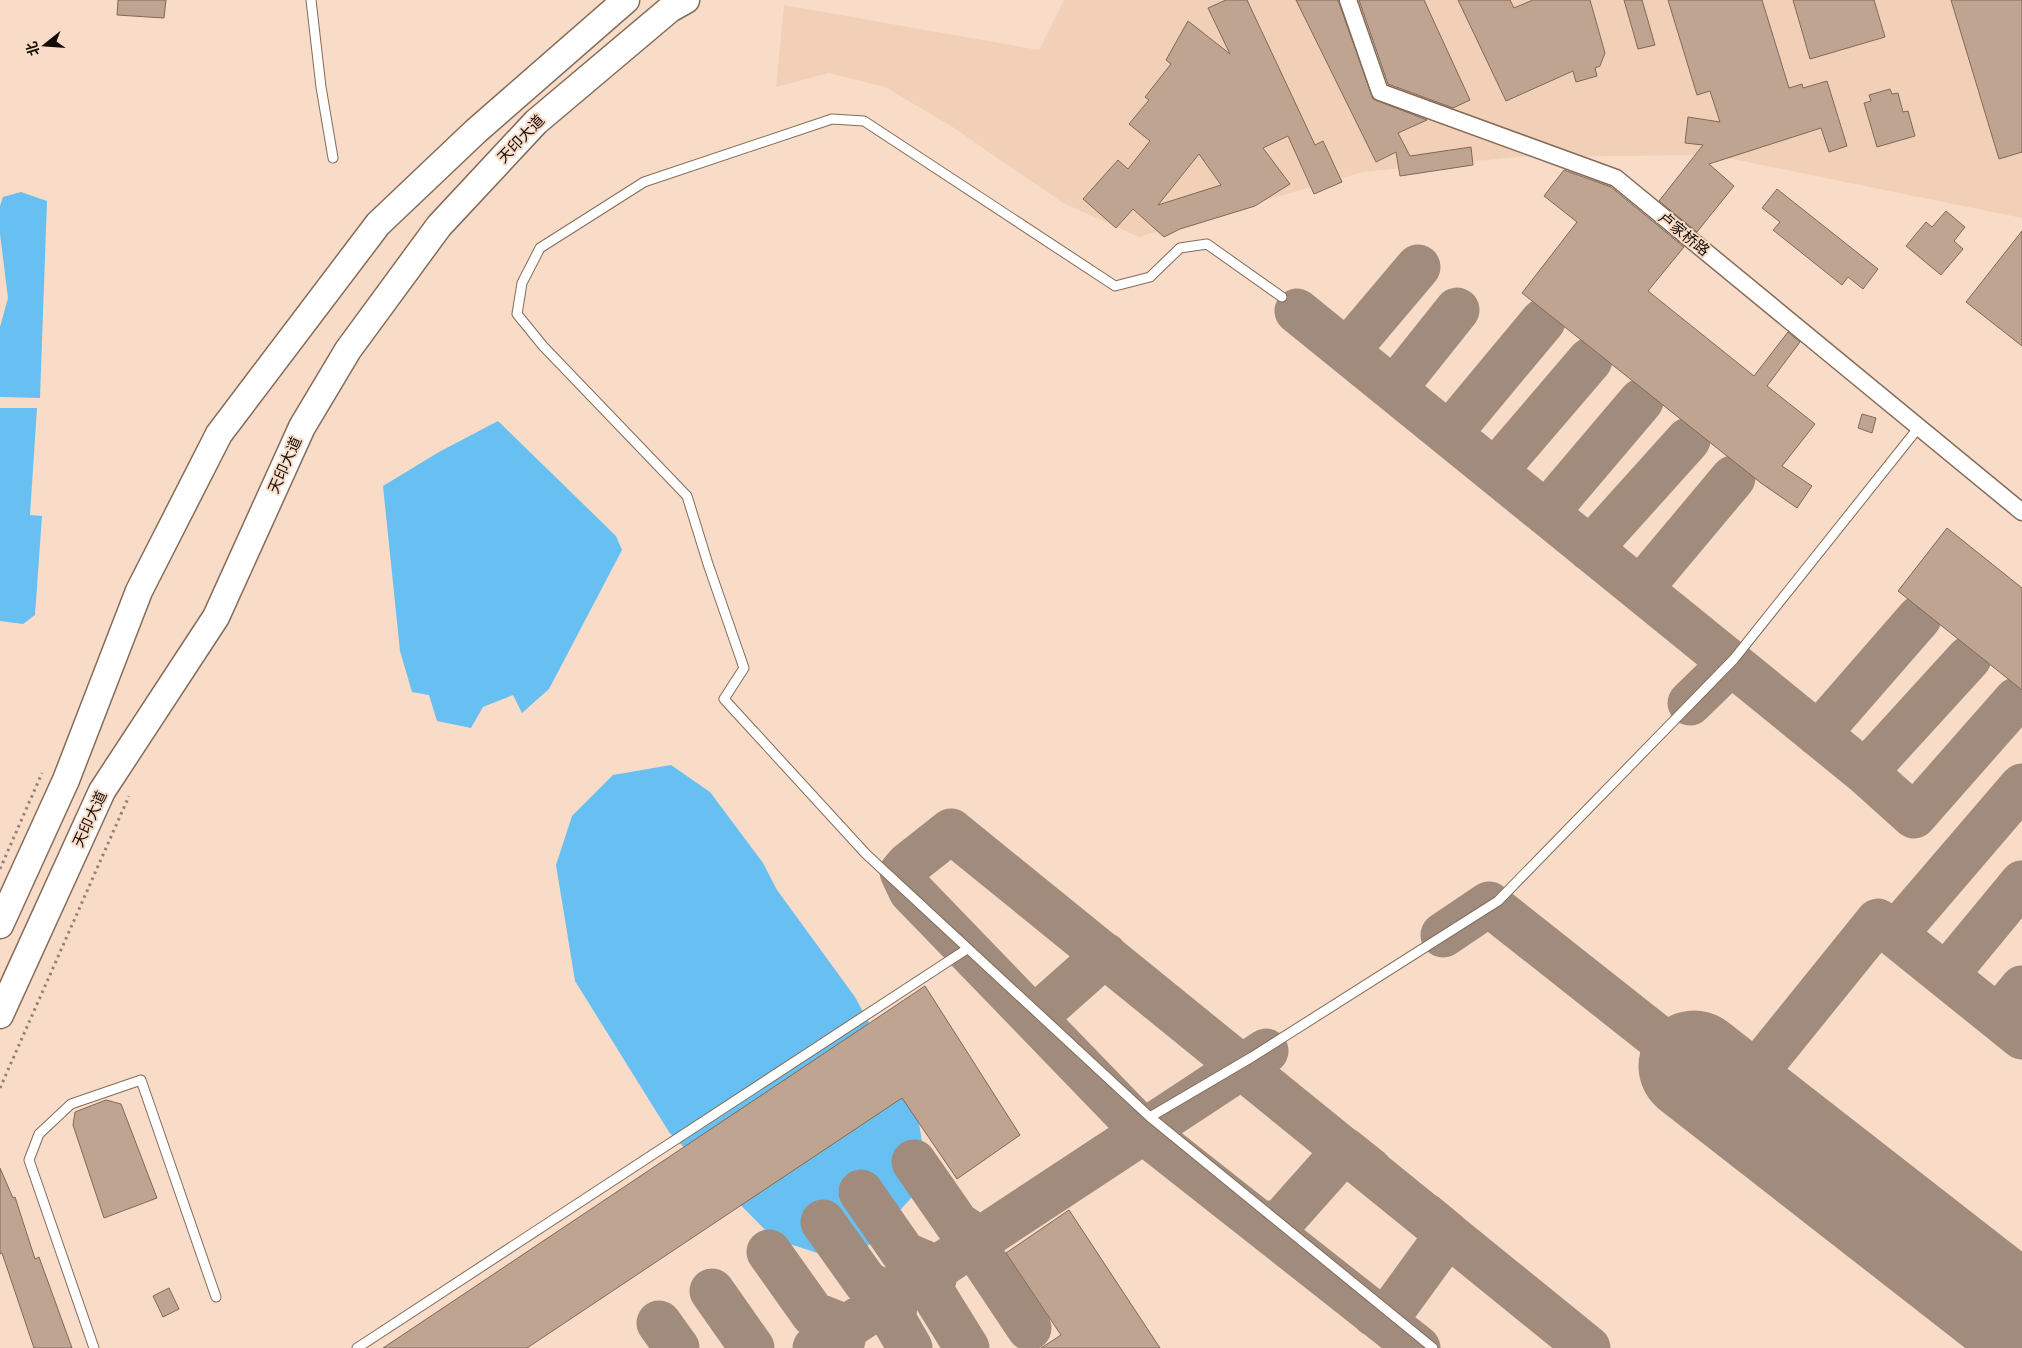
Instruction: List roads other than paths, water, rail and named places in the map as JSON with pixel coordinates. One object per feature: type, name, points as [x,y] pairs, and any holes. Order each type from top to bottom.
[{"type":"main road","points":[[0,925],[66,780],[139,591],[219,434],[378,224],[476,131],[626,0]]},
{"type":"main road","name":"天印大道","points":[[0,1015],[102,791],[216,617],[302,427],[348,350],[439,226],[536,122],[670,9],[686,0]]},
{"type":"street","name":"卢家桥路","points":[[1348,0],[1380,92],[1616,178],[2022,512]]},
{"type":"lane","points":[[311,0],[321,87],[333,158]]},
{"type":"lane","points":[[1282,297],[1207,244],[1180,248],[1150,277],[1115,286],[864,121],[832,119],[644,182],[540,248],[522,283],[517,314],[542,346],[687,496],[744,668],[724,699],[866,854],[1150,1117],[1433,1348]]},
{"type":"lane","points":[[1150,1117],[1260,1051],[1498,902],[1734,659],[1919,427]]},
{"type":"lane","points":[[357,1348],[968,949]]},
{"type":"lane","points":[[94,1348],[29,1160],[39,1134],[71,1104],[141,1080],[216,1297]]},
{"type":"water","points":[[21,192],[47,201],[40,398],[0,397],[0,327],[8,298],[0,234],[0,206],[3,197]]},
{"type":"water","points":[[0,408],[37,408],[30,515],[42,516],[35,615],[23,624],[0,621]]},
{"type":"water","points":[[498,421],[616,536],[622,550],[549,689],[522,713],[513,695],[483,707],[471,728],[437,721],[429,695],[412,692],[400,651],[383,486],[439,452]]},
{"type":"water","points":[[671,765],[710,792],[763,863],[777,890],[855,997],[917,1111],[926,1166],[912,1197],[868,1246],[830,1257],[774,1239],[669,1132],[575,981],[556,865],[572,816],[613,775]]}]
